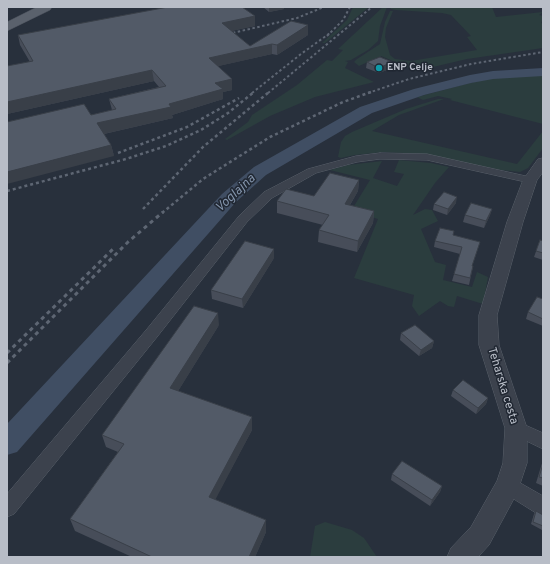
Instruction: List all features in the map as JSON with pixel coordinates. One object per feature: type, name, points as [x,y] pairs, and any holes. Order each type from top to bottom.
[{"type":"main road","points":[[7,27],[46,7]]},
{"type":"street","points":[[7,508],[152,333],[243,219],[268,195],[312,171],[356,159],[380,156],[427,157],[530,180]]},
{"type":"street","name":"Teharska cesta","points":[[460,557],[480,536],[508,485],[515,463],[516,428],[489,346],[488,315],[513,229],[530,180],[543,162]]},
{"type":"street","points":[[516,428],[543,441]]},
{"type":"street","points":[[508,485],[543,507]]},
{"type":"shaded area","points":[[353,7],[369,7],[325,43],[322,43],[347,20]]},
{"type":"shaded area","points":[[383,7],[387,7],[380,26],[378,41],[368,50],[351,60],[345,61],[348,62],[345,68],[374,82],[315,97],[270,116],[227,140],[225,139],[248,122],[252,115],[297,85],[327,60],[332,61],[343,50],[338,49]]},
{"type":"shaded area","points":[[390,7],[492,7],[496,17],[543,12],[539,15],[543,16],[543,21],[541,22],[543,25],[543,48],[467,59],[416,71],[381,56],[359,66],[354,62],[380,44],[385,22],[390,11],[393,11],[386,28],[385,37],[390,55],[395,59],[411,61],[477,50],[467,37],[471,36],[451,15],[396,10],[391,9]]},
{"type":"shaded area","points":[[543,75],[543,124],[438,96],[423,100],[417,97],[489,78]]},
{"type":"shaded area","points":[[438,99],[444,99],[399,115],[372,131],[517,164],[543,131],[543,148],[528,168],[520,172],[501,170],[421,154],[384,152],[341,158],[338,157],[341,142],[345,136],[406,109]]},
{"type":"shaded area","points":[[399,160],[431,163],[449,167],[435,183],[413,215],[425,209],[432,210],[438,221],[421,229],[435,262],[446,265],[443,280],[472,287],[477,272],[488,277],[483,304],[457,296],[454,307],[448,306],[440,301],[419,316],[412,306],[414,295],[354,278],[378,219],[351,211],[370,180],[330,170],[348,165],[382,161],[373,178],[397,186],[404,174],[394,172]]},
{"type":"shaded area","points":[[325,522],[352,530],[364,538],[377,557],[310,557],[315,526]]},
{"type":"building","points":[[168,7],[242,7],[255,16],[222,23],[250,46],[291,21],[308,25],[277,45],[272,44],[209,58],[232,79],[215,83],[223,89],[169,104],[171,107],[97,123],[111,145],[7,172],[7,122],[84,104],[91,115],[116,109],[109,99],[166,86],[152,70],[7,102],[7,66],[33,61],[18,35]]},
{"type":"building","points":[[380,57],[392,62],[379,68],[367,62]]},
{"type":"building","points":[[330,173],[359,180],[345,204],[374,211],[358,241],[319,230],[329,215],[277,201],[286,189],[314,196]]},
{"type":"building","points":[[444,192],[457,197],[448,209],[434,204]]},
{"type":"building","points":[[471,203],[492,209],[486,221],[465,215]]},
{"type":"building","points":[[440,228],[454,231],[453,235],[480,242],[472,266],[470,278],[454,274],[462,247],[435,241]]},
{"type":"building","points":[[540,240],[543,241],[543,253],[536,251]]},
{"type":"building","points":[[245,241],[274,249],[242,299],[211,290]]},
{"type":"building","points":[[537,297],[543,299],[543,319],[528,312]]},
{"type":"building","points":[[194,306],[218,313],[170,388],[252,417],[209,497],[266,520],[249,557],[152,557],[70,519],[124,444],[102,435]]},
{"type":"building","points":[[415,325],[434,341],[421,350],[401,333]]},
{"type":"building","points":[[463,380],[488,398],[478,408],[453,390]]},
{"type":"building","points":[[402,461],[442,486],[432,500],[392,474]]},
{"type":"building","points":[[543,464],[543,478],[539,477]]},
{"type":"building","points":[[536,511],[543,515],[543,526],[533,522]]},
{"type":"waterway","name":"Voglajna","points":[[7,443],[229,198],[260,171],[366,110],[419,92],[470,79],[493,75],[543,72]]},
{"type":"railway","points":[[228,34],[297,18],[324,7]]},
{"type":"railway","points":[[330,33],[343,20],[350,7]]},
{"type":"railway","points":[[268,93],[372,7]]},
{"type":"railway","points":[[252,93],[330,33]]},
{"type":"railway","points":[[327,36],[330,33]]},
{"type":"railway","points":[[368,93],[409,79],[471,64],[543,52]]},
{"type":"railway","points":[[7,191],[126,159],[166,146],[201,130],[228,113],[254,92]]},
{"type":"railway","points":[[143,209],[203,147],[269,92]]},
{"type":"railway","points":[[162,213],[203,179],[270,137],[343,102],[371,92]]},
{"type":"railway","points":[[118,153],[187,127],[239,98]]},
{"type":"railway","points":[[7,363],[128,242],[163,212]]},
{"type":"railway","points":[[7,353],[114,248]]},
{"type":"place","name":"ENP Celje","points":[[379,68]]}]
